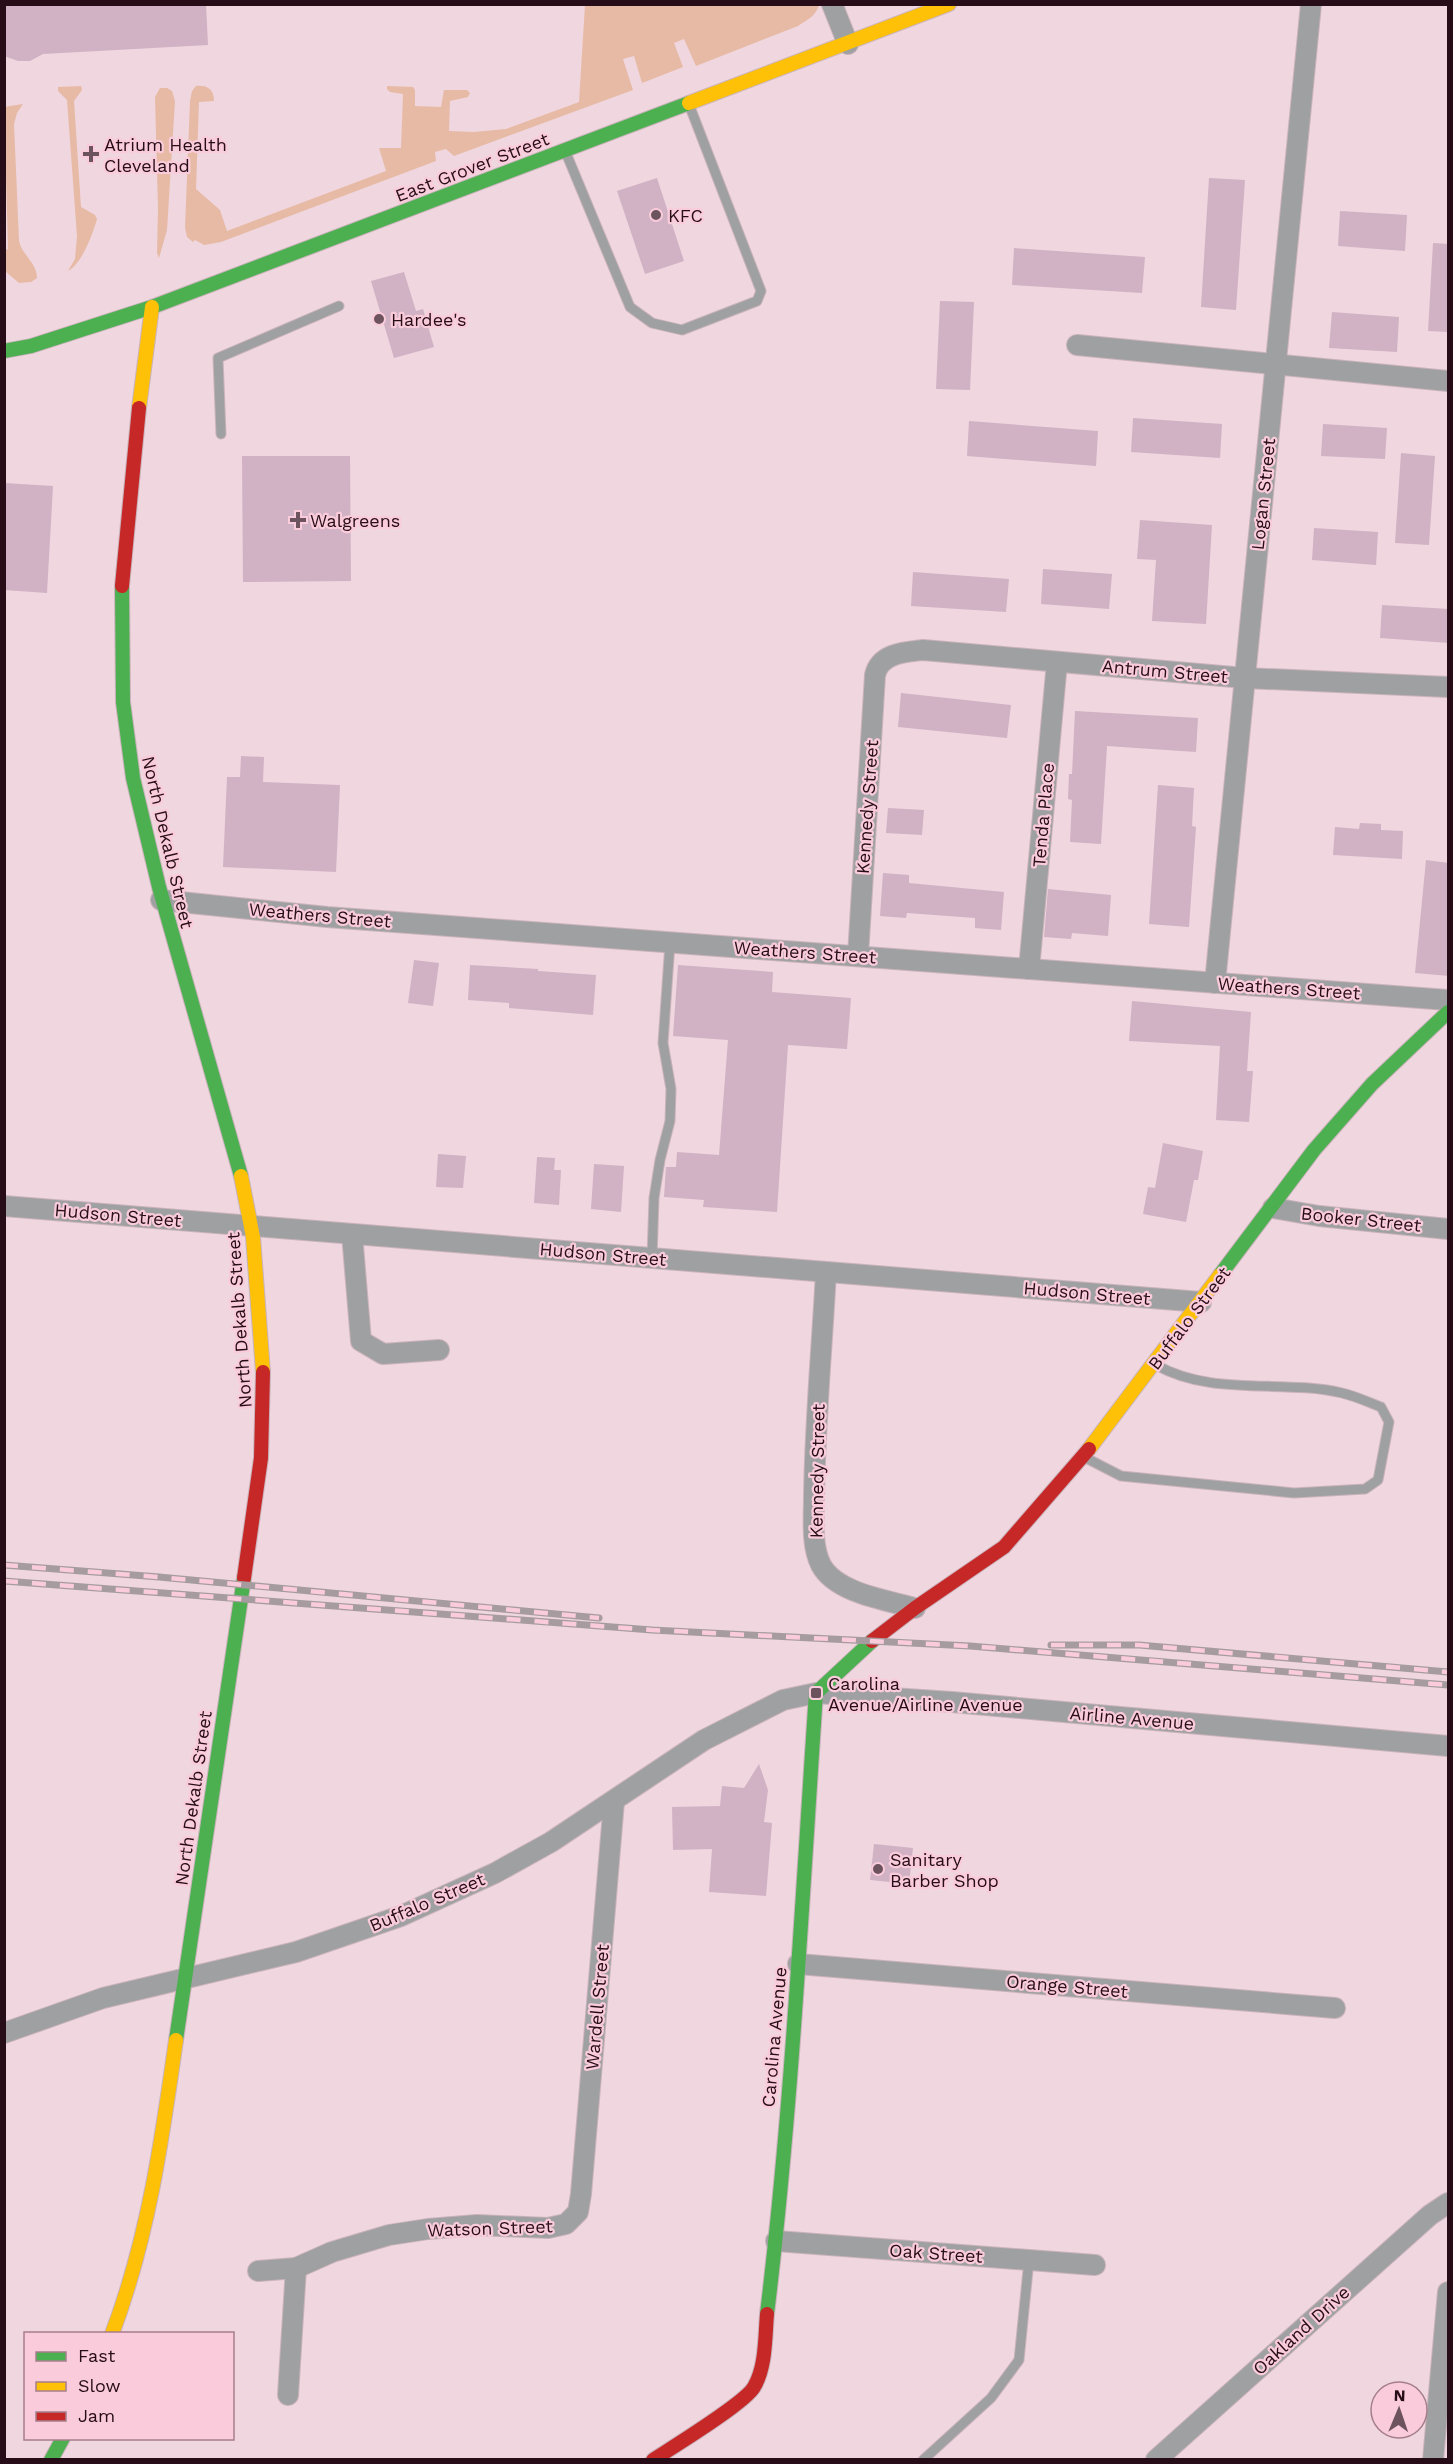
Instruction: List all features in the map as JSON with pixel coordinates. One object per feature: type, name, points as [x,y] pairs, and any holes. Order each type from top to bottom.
[{"type":"main road","name":"East Grover Street","points":[[4,351],[31,346],[152,308],[949,4]]},
{"type":"main road","name":"North Dekalb Street","points":[[113,2332],[145,2229],[161,2145],[261,1458],[264,1405],[263,1361],[251,1226],[226,1122],[161,900],[129,759],[121,674],[120,619],[127,512],[152,308]]},
{"type":"main road","name":"Buffalo Street","points":[[915,1608],[1004,1547],[1083,1457],[1273,1208],[1314,1150],[1372,1083],[1449,1012]]},
{"type":"main road","points":[[816,1693],[873,1640],[915,1608]]},
{"type":"main road","name":"Carolina Avenue","points":[[653,2460],[738,2402],[754,2388],[761,2368],[776,2241],[816,1693]]},
{"type":"main road","points":[[51,2460],[62,2440]]},
{"type":"street","points":[[832,4],[848,44]]},
{"type":"street","name":"Logan Street","points":[[1215,983],[1311,4]]},
{"type":"street","points":[[1077,345],[1449,381]]},
{"type":"street","name":"Antrum Street","points":[[884,659],[924,650],[1245,678],[1449,687]]},
{"type":"street","name":"Kennedy Street","points":[[858,956],[875,675],[877,667],[884,659]]},
{"type":"street","name":"Tenda Place","points":[[1029,969],[1057,662]]},
{"type":"street","name":"Weathers Street","points":[[161,900],[336,918],[1449,1000]]},
{"type":"street","name":"Hudson Street","points":[[4,1206],[1201,1302]]},
{"type":"street","name":"Booker Street","points":[[1273,1208],[1319,1216],[1449,1229]]},
{"type":"street","points":[[352,1234],[361,1341],[383,1354],[439,1350]]},
{"type":"street","name":"Kennedy Street","points":[[826,1272],[814,1467],[816,1547],[821,1565],[836,1581],[869,1596],[915,1608]]},
{"type":"street","name":"Buffalo Street","points":[[4,2033],[103,1998],[296,1952],[401,1916],[495,1873],[614,1802],[704,1740],[783,1700],[816,1693]]},
{"type":"street","name":"Airline Avenue","points":[[816,1693],[952,1702],[1449,1746]]},
{"type":"street","name":"Wardell Street","points":[[578,2212],[614,1802]]},
{"type":"street","name":"Orange Street","points":[[798,1964],[1335,2008]]},
{"type":"street","name":"Oakland Drive","points":[[1156,2460],[1430,2215],[1449,2204]]},
{"type":"street","name":"Watson Street","points":[[258,2271],[296,2268],[332,2252],[389,2235],[477,2225],[548,2228],[566,2224],[578,2212]]},
{"type":"street","name":"Oak Street","points":[[776,2241],[1095,2265]]},
{"type":"street","points":[[288,2395],[296,2268]]},
{"type":"street","points":[[1433,2460],[1449,2292]]},
{"type":"lane","points":[[565,151],[630,307],[652,323],[682,330],[757,302],[761,291],[688,104]]},
{"type":"lane","points":[[221,434],[218,358],[339,306]]},
{"type":"lane","points":[[652,1258],[654,1198],[660,1160],[670,1121],[671,1089],[663,1043],[670,943]]},
{"type":"lane","points":[[1083,1457],[1121,1476],[1294,1493],[1365,1489],[1378,1480],[1389,1422],[1381,1407],[1341,1393],[1244,1387],[1167,1371],[1154,1364]]},
{"type":"lane","points":[[922,2460],[991,2398],[1019,2360],[1029,2260]]},
{"type":"shaded area","points":[[585,5],[819,5],[808,20],[798,26],[696,66],[684,39],[674,43],[683,67],[642,83],[634,56],[623,59],[633,90],[454,156],[446,149],[435,152],[436,161],[221,242],[204,245],[195,240],[193,242],[187,237],[185,228],[190,101],[192,91],[196,86],[209,89],[213,93],[214,101],[199,102],[196,189],[220,210],[227,231],[386,171],[379,148],[401,148],[403,94],[390,92],[387,86],[413,87],[415,106],[441,107],[444,90],[467,90],[470,93],[468,97],[450,101],[449,131],[474,132],[506,129],[579,102]]},
{"type":"shaded area","points":[[81,86],[82,90],[74,101],[81,207],[95,215],[97,219],[82,255],[68,271],[75,259],[77,236],[67,100],[58,91],[58,87]]},
{"type":"shaded area","points":[[160,88],[172,91],[175,101],[167,230],[159,258],[157,253],[155,97]]},
{"type":"shaded area","points":[[23,104],[14,124],[19,241],[35,268],[37,278],[31,282],[19,283],[5,271],[5,250],[8,249],[4,107]]},
{"type":"building","points":[[4,4],[206,4],[208,45],[43,54],[30,61],[18,61],[4,56]]},
{"type":"building","points":[[657,178],[684,261],[645,274],[617,191]]},
{"type":"building","points":[[1209,178],[1245,180],[1236,310],[1201,307]]},
{"type":"building","points":[[1340,211],[1407,215],[1405,251],[1338,246]]},
{"type":"building","points":[[1433,243],[1449,244],[1449,332],[1428,331]]},
{"type":"building","points":[[1014,248],[1145,257],[1142,293],[1012,285]]},
{"type":"building","points":[[404,272],[416,311],[423,309],[434,347],[394,358],[371,281]]},
{"type":"building","points":[[940,301],[974,302],[970,390],[936,389]]},
{"type":"building","points":[[1332,312],[1399,317],[1397,352],[1329,348]]},
{"type":"building","points":[[1133,418],[1222,424],[1220,458],[1131,452]]},
{"type":"building","points":[[969,421],[1098,431],[1096,466],[967,456]]},
{"type":"building","points":[[1323,424],[1387,428],[1385,459],[1321,456]]},
{"type":"building","points":[[1401,453],[1435,456],[1429,545],[1395,543]]},
{"type":"building","points":[[242,456],[350,456],[351,581],[243,582]]},
{"type":"building","points":[[4,483],[53,486],[47,593],[4,590]]},
{"type":"building","points":[[1140,520],[1212,525],[1206,624],[1152,621],[1156,560],[1137,559]]},
{"type":"building","points":[[1314,528],[1378,532],[1376,565],[1312,560]]},
{"type":"building","points":[[1043,569],[1112,574],[1109,609],[1041,604]]},
{"type":"building","points":[[913,572],[1009,579],[1006,612],[911,606]]},
{"type":"building","points":[[1382,605],[1449,609],[1449,643],[1380,638]]},
{"type":"building","points":[[901,693],[1011,705],[1007,738],[898,727]]},
{"type":"building","points":[[1075,711],[1198,718],[1196,752],[1107,746],[1101,844],[1070,842],[1072,800],[1068,799],[1069,774],[1072,774]]},
{"type":"building","points":[[241,756],[264,757],[263,782],[340,785],[336,872],[223,867],[227,777],[240,777]]},
{"type":"building","points":[[1158,785],[1194,788],[1192,826],[1196,827],[1189,927],[1149,924]]},
{"type":"building","points":[[888,808],[924,810],[922,835],[886,833]]},
{"type":"building","points":[[1360,823],[1381,824],[1381,830],[1403,831],[1402,859],[1333,855],[1335,827],[1359,829]]},
{"type":"building","points":[[1426,860],[1449,863],[1449,976],[1415,973]]},
{"type":"building","points":[[883,873],[909,875],[909,883],[1004,892],[1001,930],[975,928],[975,918],[907,913],[906,918],[880,916]]},
{"type":"building","points":[[1048,889],[1111,895],[1108,936],[1072,933],[1071,939],[1044,937]]},
{"type":"building","points":[[414,960],[439,963],[433,1006],[408,1003]]},
{"type":"building","points":[[470,965],[596,975],[593,1015],[509,1008],[509,1003],[468,1000]]},
{"type":"building","points":[[678,965],[773,972],[772,992],[851,998],[847,1049],[788,1045],[777,1212],[703,1207],[704,1200],[664,1197],[666,1167],[676,1167],[677,1152],[719,1155],[728,1040],[673,1036]]},
{"type":"building","points":[[1132,1001],[1251,1012],[1247,1071],[1253,1071],[1249,1122],[1216,1120],[1220,1046],[1129,1041]]},
{"type":"building","points":[[1163,1143],[1203,1151],[1198,1180],[1194,1180],[1186,1222],[1143,1214],[1148,1187],[1155,1188]]},
{"type":"building","points":[[438,1154],[466,1156],[463,1188],[436,1187]]},
{"type":"building","points":[[537,1157],[555,1158],[554,1170],[561,1170],[559,1205],[534,1203]]},
{"type":"building","points":[[594,1164],[624,1166],[621,1212],[591,1209]]},
{"type":"building","points":[[759,1764],[768,1790],[764,1822],[772,1823],[766,1896],[709,1892],[712,1849],[673,1850],[672,1807],[720,1806],[722,1786],[744,1788]]},
{"type":"building","points":[[874,1844],[913,1848],[909,1884],[870,1880]]},
{"type":"railway","points":[[4,1565],[599,1618]]},
{"type":"railway","points":[[4,1581],[652,1630],[970,1646],[1448,1685]]},
{"type":"railway","points":[[1051,1645],[1139,1645],[1448,1672]]},
{"type":"traffic: fast","points":[[4,351],[31,346],[152,307],[689,103]]},
{"type":"traffic: fast","points":[[122,586],[123,702],[133,778],[159,887],[241,1176]]},
{"type":"traffic: fast","points":[[1220,1275],[1314,1150],[1372,1084],[1448,1012]]},
{"type":"traffic: fast","points":[[176,2040],[244,1578]]},
{"type":"traffic: fast","points":[[767,2314],[790,2082],[816,1693],[872,1641]]},
{"type":"traffic: fast","points":[[51,2460],[62,2440]]},
{"type":"traffic: slow","points":[[689,103],[949,4]]},
{"type":"traffic: slow","points":[[139,408],[152,307]]},
{"type":"traffic: slow","points":[[241,1176],[253,1237],[263,1372]]},
{"type":"traffic: slow","points":[[1089,1449],[1220,1275]]},
{"type":"traffic: slow","points":[[113,2332],[125,2298],[144,2226],[159,2152],[176,2040]]},
{"type":"traffic: jam","points":[[122,586],[139,408]]},
{"type":"traffic: jam","points":[[244,1578],[261,1458],[263,1372]]},
{"type":"traffic: jam","points":[[872,1641],[915,1608],[1004,1547],[1089,1449]]},
{"type":"traffic: jam","points":[[653,2460],[723,2414],[754,2387],[763,2361],[767,2314]]},
{"type":"place","name":"Atrium Health Cleveland","points":[[91,154]]},
{"type":"place","name":"KFC","points":[[656,215]]},
{"type":"place","name":"Hardee's","points":[[379,319]]},
{"type":"place","name":"Walgreens","points":[[298,520]]},
{"type":"place","name":"Carolina Avenue/Airline Avenue","points":[[816,1693]]},
{"type":"place","name":"Sanitary Barber Shop","points":[[878,1869]]}]
